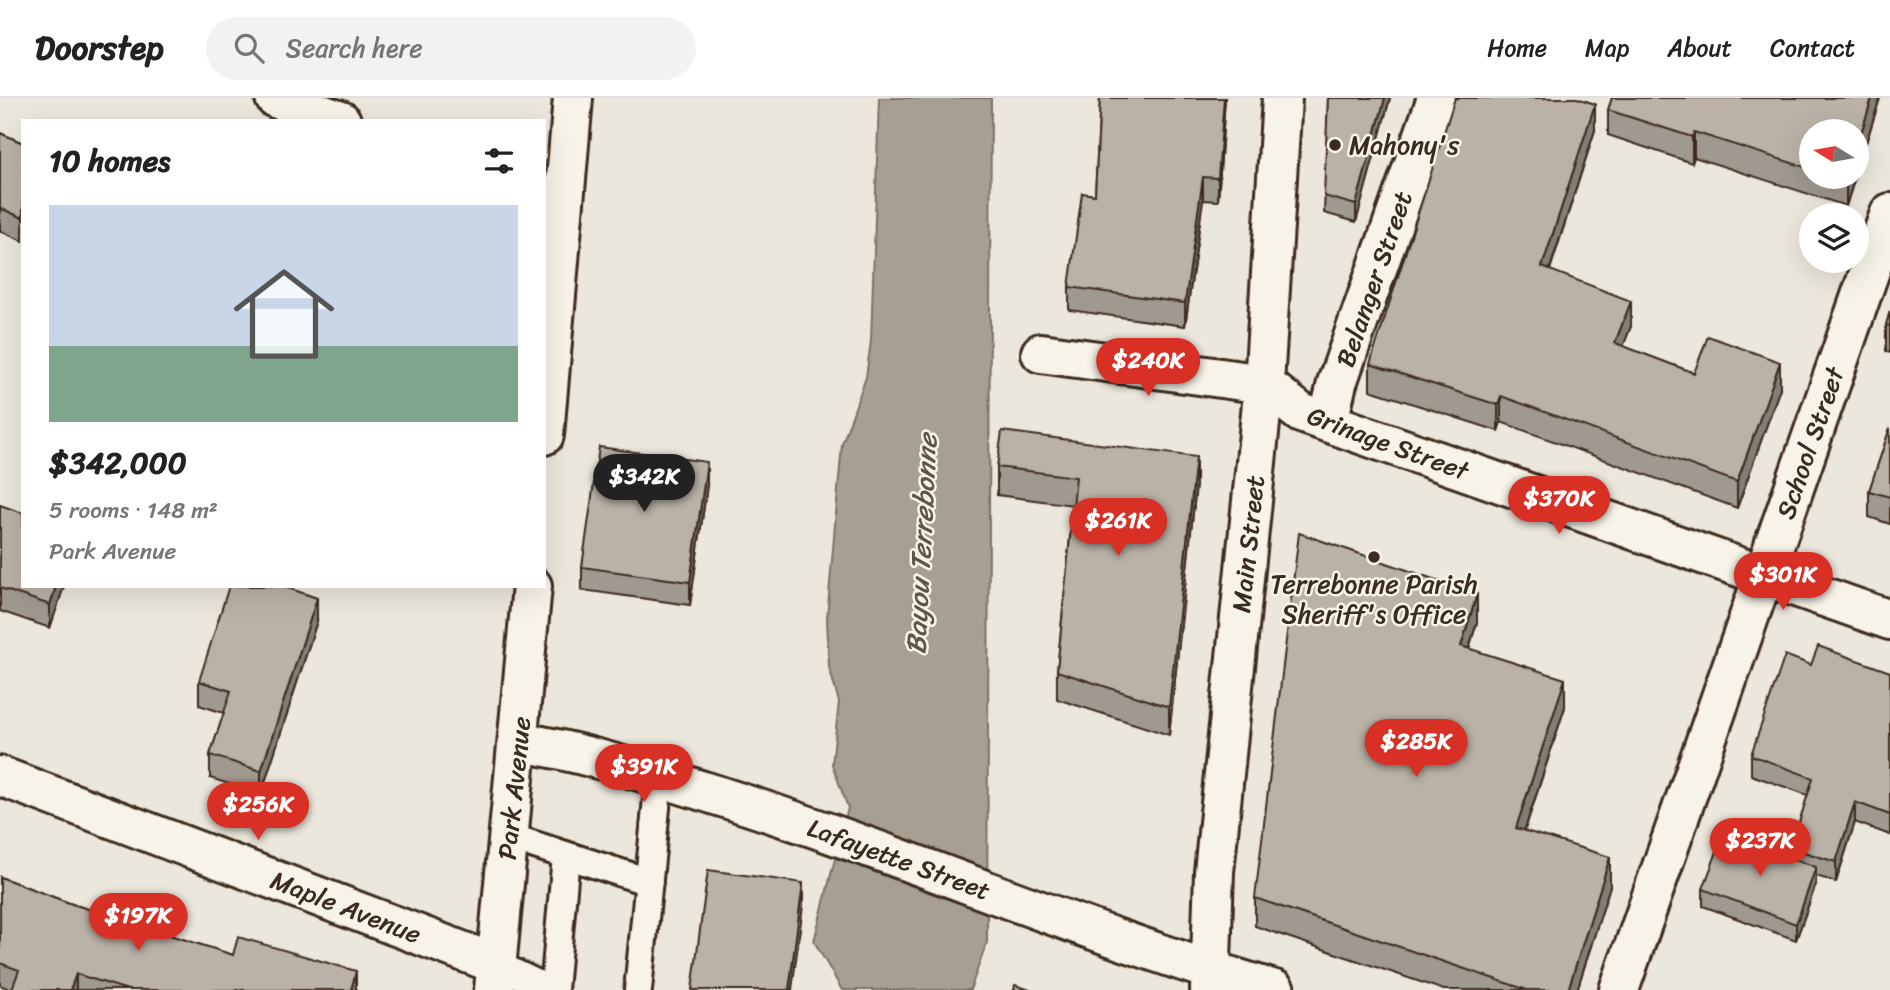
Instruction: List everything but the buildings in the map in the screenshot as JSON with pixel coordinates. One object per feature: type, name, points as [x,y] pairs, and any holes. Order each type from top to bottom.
[{"type":"street","points":[[275,98],[335,119]]},
{"type":"street","points":[[546,387],[554,194],[573,98]]},
{"type":"street","name":"Main Street","points":[[1211,981],[1214,872],[1264,384],[1282,98]]},
{"type":"street","name":"Belanger Street","points":[[1328,422],[1337,383],[1437,98]]},
{"type":"street","name":"School Street","points":[[1619,990],[1765,578],[1890,213]]},
{"type":"street","name":"Grinage Street","points":[[1041,352],[1264,384],[1301,413],[1890,620]]},
{"type":"street","name":"Park Avenue","points":[[495,977],[532,588]]},
{"type":"street","name":"Lafayette Street","points":[[519,742],[580,752],[780,816],[1004,898],[1211,981],[1275,990]]},
{"type":"street","name":"Maple Avenue","points":[[0,776],[495,977]]},
{"type":"lane","points":[[638,990],[659,778]]},
{"type":"lane","points":[[509,837],[649,882]]},
{"type":"lane","points":[[495,977],[552,990],[566,856]]},
{"type":"water","name":"Bayou Terrebonne","points":[[879,98],[991,98],[987,942],[970,990],[842,990],[814,941],[848,808],[832,764],[839,702],[829,667],[827,618],[842,444],[866,377],[871,341]]},
{"type":"place","name":"Mahony's","points":[[1335,145]]},
{"type":"place","name":"Terrebonne Parish Sheriff's Office","points":[[1374,557]]}]
